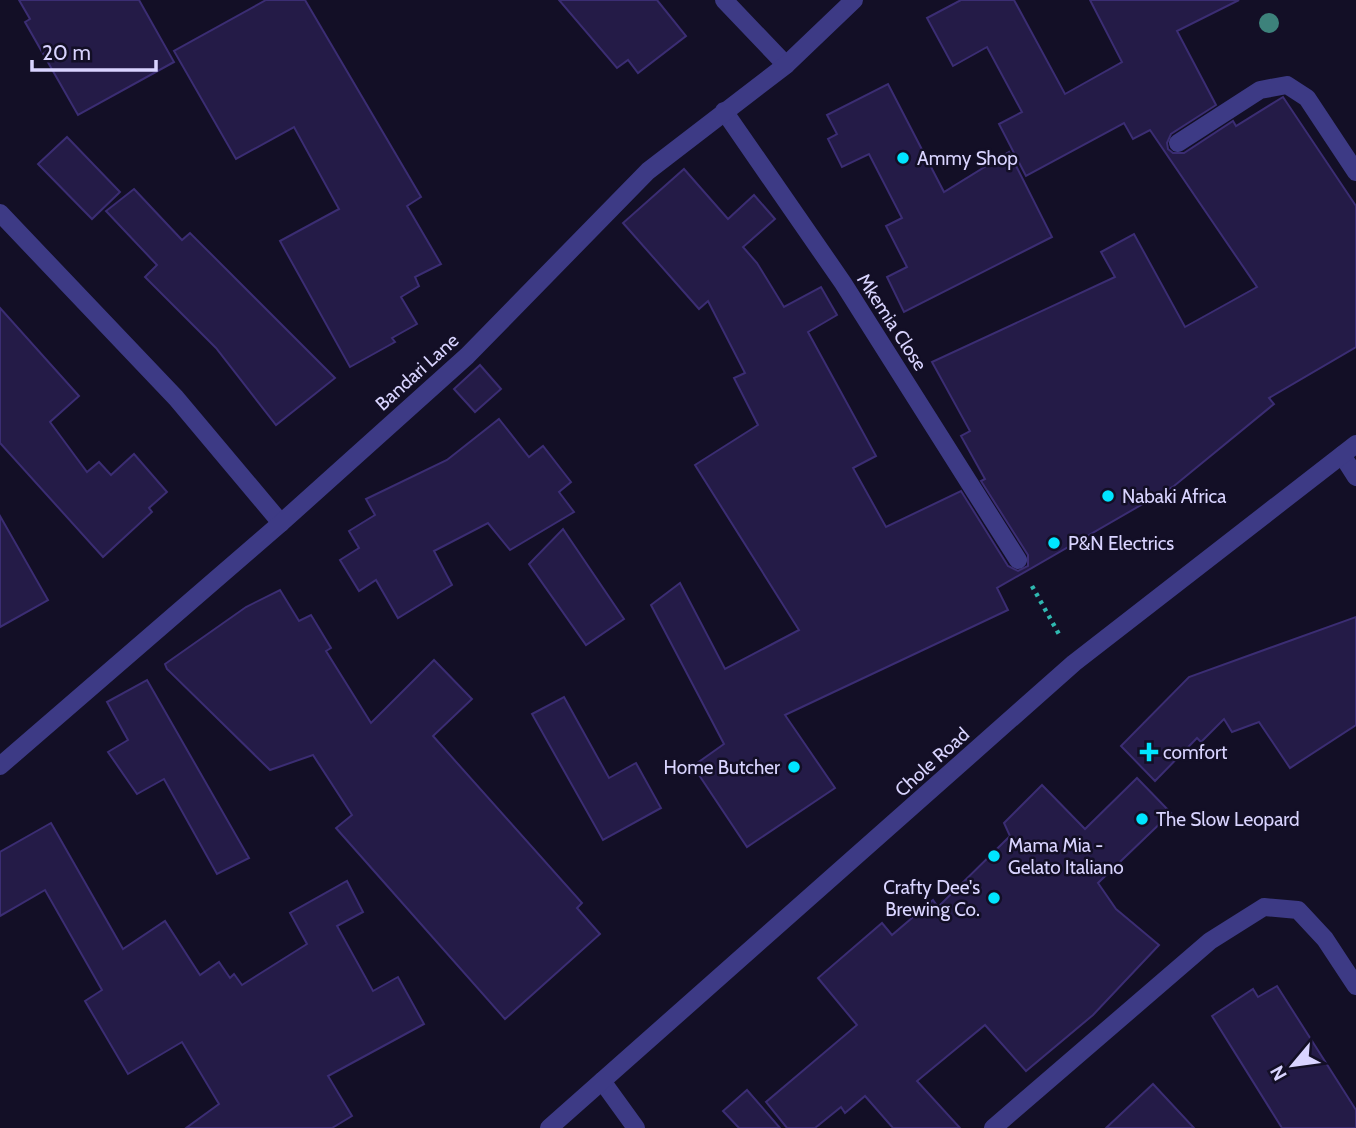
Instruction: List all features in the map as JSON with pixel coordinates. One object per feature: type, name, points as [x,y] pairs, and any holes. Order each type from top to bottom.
[{"type":"street","points":[[724,0],[786,65]]},
{"type":"street","name":"Bandari Lane","points":[[0,766],[281,523],[467,356],[648,171],[786,65],[854,0]]},
{"type":"street","points":[[1178,143],[1259,90],[1287,85],[1307,97],[1356,172]]},
{"type":"street","name":"Mkemia Close","points":[[724,111],[843,284],[1018,560]]},
{"type":"street","points":[[0,213],[176,398],[281,523]]},
{"type":"street","points":[[1349,449],[1356,477]]},
{"type":"street","name":"Chole Road","points":[[549,1128],[1074,663],[1349,449]]},
{"type":"street","points":[[993,1128],[1210,942],[1264,907],[1298,910],[1325,939],[1356,986]]},
{"type":"street","points":[[602,1081],[636,1128]]},
{"type":"path","points":[[1018,560],[1074,663]]},
{"type":"building","points":[[19,0],[139,0],[174,62],[78,115],[25,22],[30,19]]},
{"type":"building","points":[[266,0],[305,0],[421,197],[407,206],[441,264],[415,277],[419,286],[401,297],[417,324],[392,338],[395,342],[350,367],[280,241],[339,209],[294,127],[236,159],[174,51]]},
{"type":"building","points":[[559,0],[657,0],[686,36],[638,73],[628,60],[617,68]]},
{"type":"building","points":[[961,0],[1014,0],[1065,94],[1122,62],[1090,0],[1239,0],[1177,31],[1216,105],[1171,134],[1167,143],[1168,149],[1173,153],[1184,153],[1233,121],[1236,126],[1283,97],[1356,206],[1356,347],[1269,398],[1274,404],[1174,486],[997,588],[1008,610],[785,715],[835,788],[747,847],[693,766],[724,744],[651,605],[680,583],[725,669],[799,630],[695,465],[758,425],[734,378],[745,373],[708,301],[699,309],[623,223],[684,169],[728,219],[754,195],[775,219],[743,247],[757,263],[784,307],[821,287],[837,315],[808,332],[876,456],[853,468],[886,527],[961,491],[1008,566],[1018,571],[1028,566],[1028,555],[981,481],[985,479],[961,436],[970,431],[932,362],[1115,277],[1101,252],[1134,234],[1185,327],[1257,287],[1150,130],[1133,139],[1124,123],[1026,176],[999,124],[1022,112],[987,47],[953,66],[927,18]]},
{"type":"building","points":[[888,84],[944,192],[1009,152],[1052,237],[904,312],[887,277],[907,267],[886,226],[902,218],[869,154],[842,167],[828,139],[837,134],[827,115]]},
{"type":"building","points":[[67,137],[120,192],[92,219],[38,164]]},
{"type":"building","points":[[134,189],[182,240],[190,233],[335,378],[276,425],[216,348],[145,277],[157,265],[106,211]]},
{"type":"building","points":[[0,308],[79,396],[50,422],[87,472],[99,462],[111,475],[134,454],[167,492],[149,508],[152,512],[103,557],[0,443]]},
{"type":"building","points":[[480,365],[501,389],[475,412],[454,389]]},
{"type":"building","points":[[499,419],[529,457],[543,446],[571,482],[559,492],[574,512],[510,550],[488,523],[434,551],[452,585],[398,618],[376,580],[359,591],[340,560],[359,548],[349,531],[375,515],[366,499],[447,460]]},
{"type":"building","points":[[0,516],[48,600],[0,627]]},
{"type":"building","points":[[563,529],[624,619],[586,645],[529,564]]},
{"type":"building","points":[[280,590],[299,621],[311,615],[331,648],[326,651],[371,723],[434,660],[472,699],[433,736],[582,903],[577,908],[600,934],[505,1019],[336,828],[352,815],[313,755],[270,770],[167,669],[165,664],[246,607]]},
{"type":"building","points":[[1356,617],[1356,725],[1290,768],[1259,722],[1232,732],[1224,719],[1201,742],[1197,738],[1155,781],[1121,746],[1189,677]]},
{"type":"building","points":[[147,680],[249,858],[217,874],[164,779],[137,794],[108,752],[128,740],[107,702]]},
{"type":"building","points":[[564,697],[609,778],[636,763],[661,808],[603,840],[532,714]]},
{"type":"building","points":[[1137,778],[1171,813],[1098,883],[1116,909],[1159,945],[1093,1015],[1026,1071],[985,1025],[917,1081],[960,1128],[893,1128],[865,1096],[845,1113],[841,1107],[815,1128],[787,1128],[766,1102],[857,1025],[818,978],[882,923],[892,935],[933,900],[938,907],[1010,836],[1004,823],[1042,785],[1085,829]]},
{"type":"building","points":[[51,823],[123,949],[165,921],[200,975],[219,962],[230,978],[234,974],[242,985],[307,944],[290,913],[347,881],[363,912],[337,926],[373,991],[398,977],[424,1024],[328,1076],[352,1116],[332,1128],[186,1128],[219,1104],[182,1042],[128,1074],[85,1001],[102,990],[45,890],[0,916],[0,852]]},
{"type":"building","points":[[1277,986],[1356,1110],[1356,1128],[1282,1128],[1212,1016],[1253,989],[1258,997]]},
{"type":"building","points":[[1153,1084],[1194,1128],[1106,1128]]},
{"type":"building","points":[[747,1090],[780,1128],[739,1128],[723,1111]]},
{"type":"place","name":"Ammy Shop","points":[[903,158]]},
{"type":"place","name":"Nabaki Africa","points":[[1108,496]]},
{"type":"place","name":"P&N Electrics","points":[[1054,543]]},
{"type":"place","name":"comfort","points":[[1149,752]]},
{"type":"place","name":"Home Butcher","points":[[794,767]]},
{"type":"place","name":"The Slow Leopard","points":[[1142,819]]},
{"type":"place","name":"Mama Mia - Gelato Italiano","points":[[994,856]]},
{"type":"place","name":"Crafty Dee's Brewing Co.","points":[[994,898]]}]
